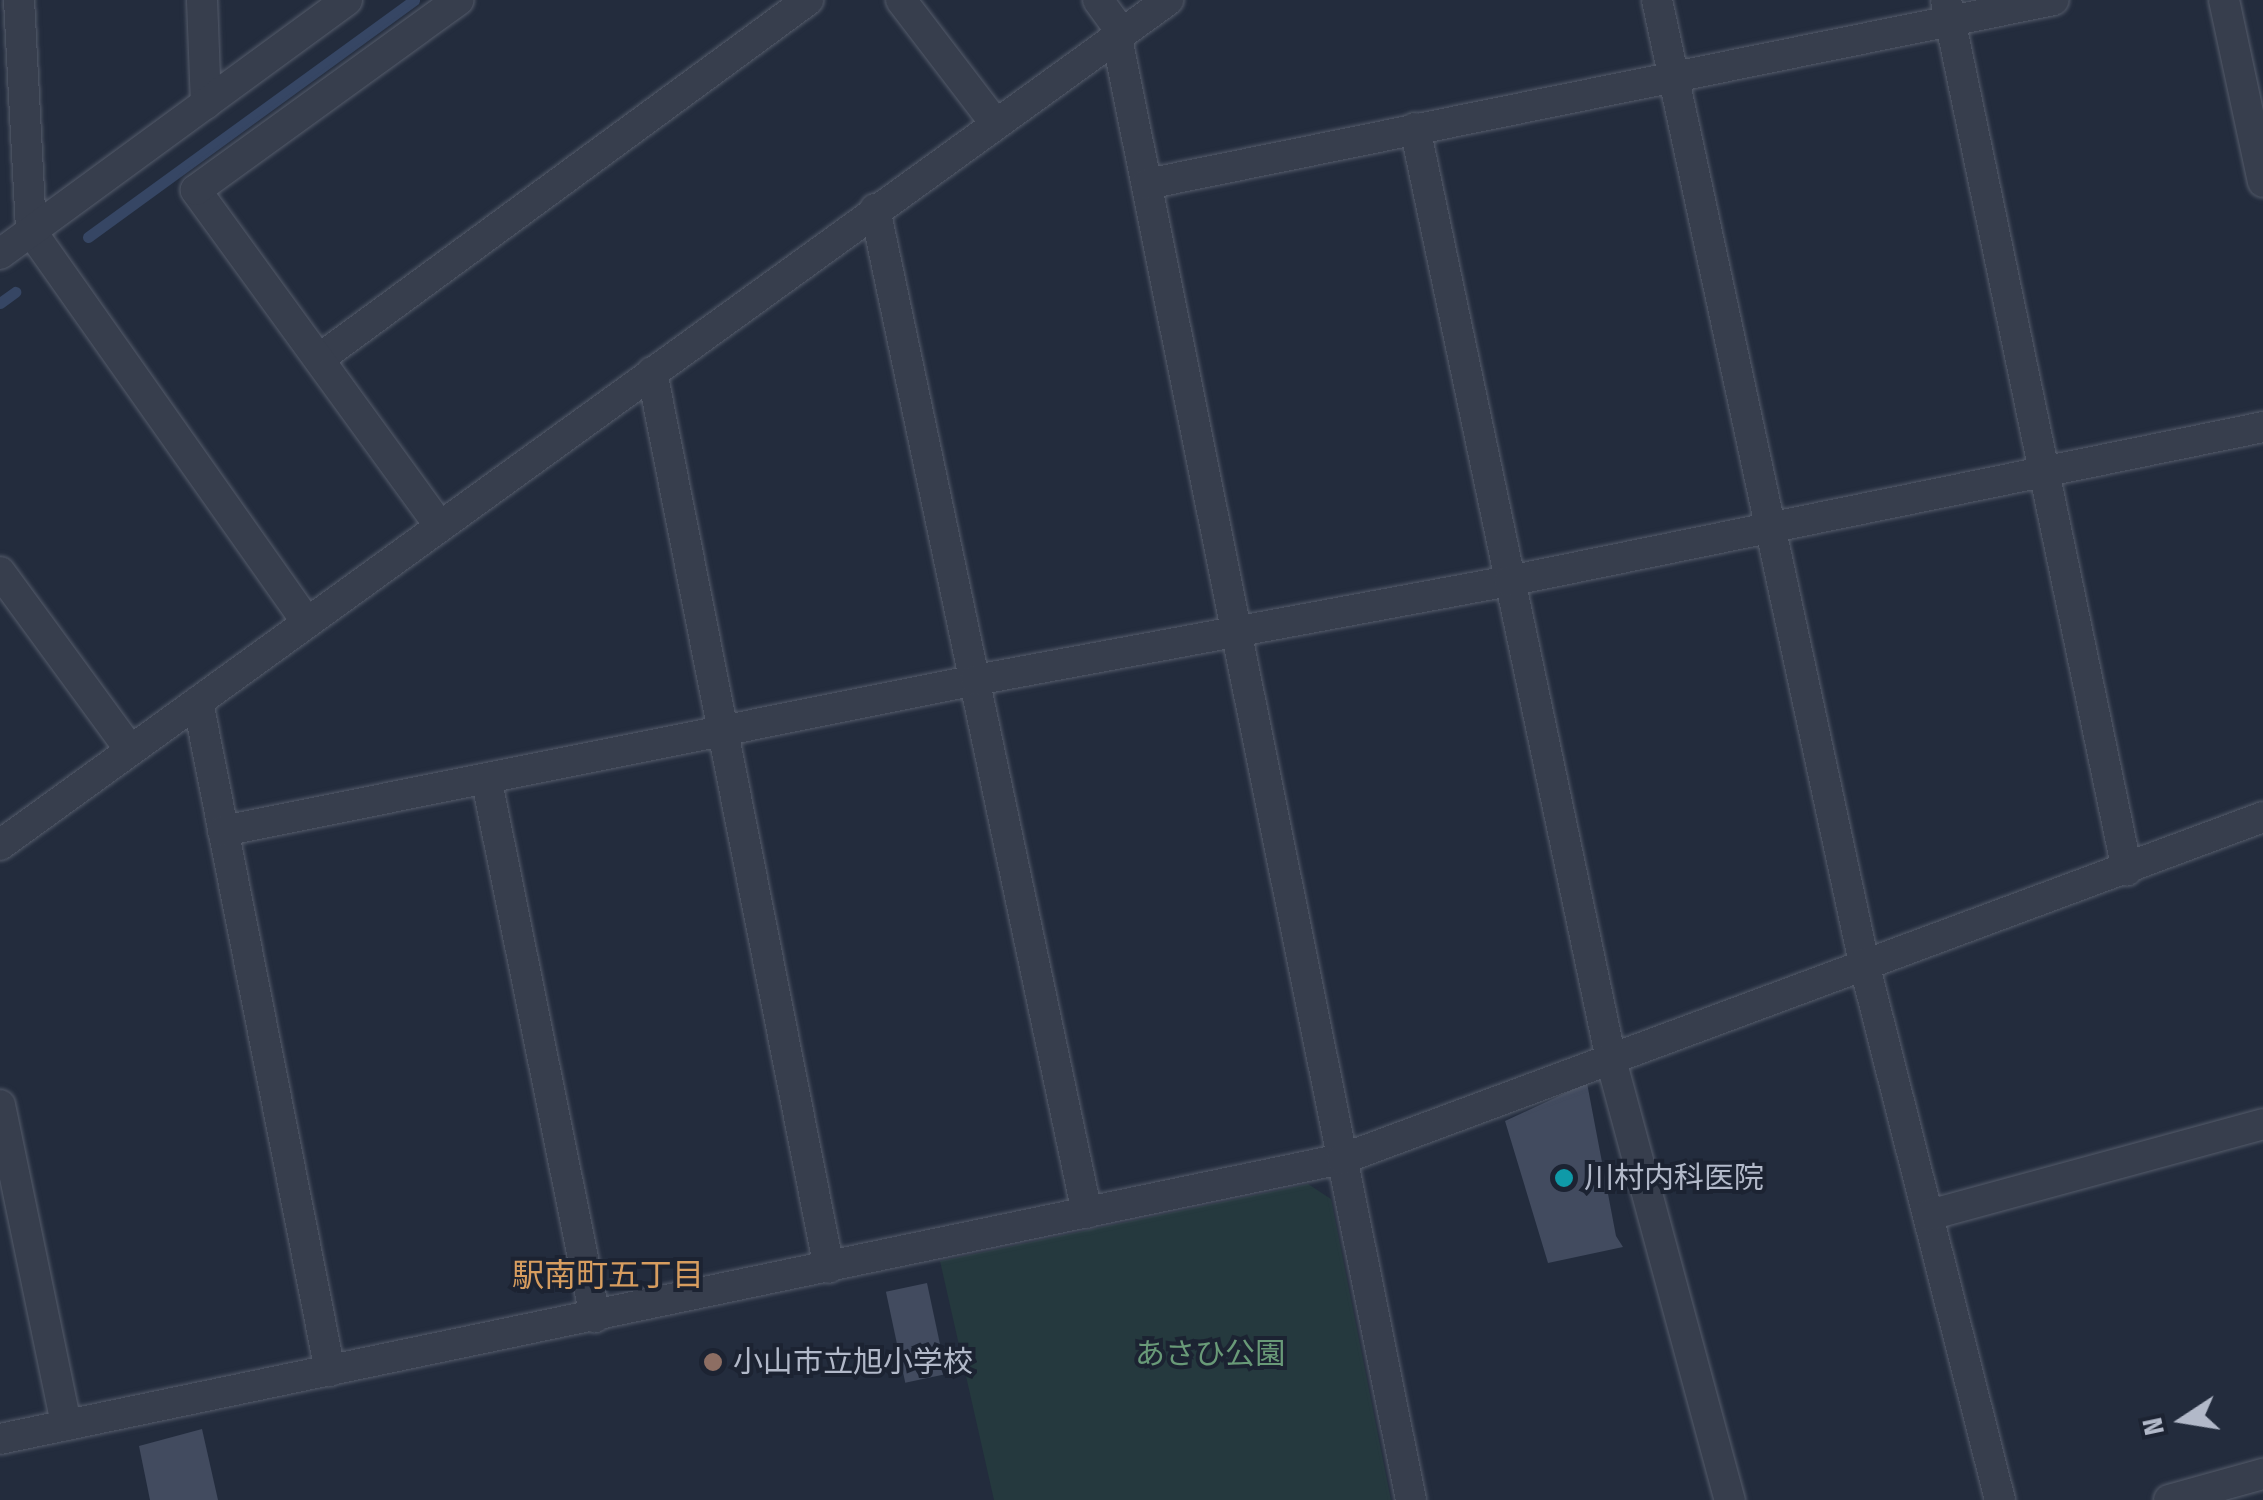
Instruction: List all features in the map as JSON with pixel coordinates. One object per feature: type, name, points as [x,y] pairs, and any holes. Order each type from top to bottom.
[{"type":"street","points":[[20,0],[12,98],[32,232],[306,621]]},
{"type":"street","points":[[202,0],[206,104]]},
{"type":"street","points":[[0,254],[347,0]]},
{"type":"street","points":[[438,526],[196,190],[458,0]]},
{"type":"street","points":[[319,359],[808,0]]},
{"type":"street","points":[[901,0],[995,123]]},
{"type":"street","points":[[1098,0],[1120,36],[1146,184],[1411,1500]]},
{"type":"street","points":[[0,845],[1168,0]]},
{"type":"street","points":[[1657,0],[1864,963],[2000,1500]]},
{"type":"street","points":[[1146,184],[1673,78],[1949,10],[2054,0]]},
{"type":"street","points":[[2224,0],[2263,182]]},
{"type":"street","points":[[1949,10],[2128,870]]},
{"type":"street","points":[[1415,128],[1611,1060],[1730,1500]]},
{"type":"street","points":[[876,209],[1087,1212]]},
{"type":"street","points":[[652,372],[829,1268]]},
{"type":"street","points":[[223,831],[486,782],[976,680],[1509,581],[2263,427]]},
{"type":"street","points":[[0,572],[129,748]]},
{"type":"street","points":[[198,702],[330,1371]]},
{"type":"street","points":[[486,782],[595,1318]]},
{"type":"street","points":[[0,1438],[595,1318],[1342,1159],[2263,817]]},
{"type":"street","points":[[0,1105],[66,1425]]},
{"type":"street","points":[[1929,1215],[2263,1124]]},
{"type":"street","points":[[2170,1500],[2263,1474]]},
{"type":"green space","name":"あさひ公園","points":[[1308,1184],[1331,1199],[1391,1500],[994,1500],[940,1261]]},
{"type":"building","name":"川村内科医院","points":[[1587,1083],[1616,1236],[1623,1247],[1548,1263],[1505,1121]]},
{"type":"building","points":[[927,1283],[946,1374],[905,1383],[886,1292]]},
{"type":"building","points":[[202,1429],[218,1500],[150,1500],[139,1446]]},
{"type":"waterway","points":[[88,237],[414,0]]},
{"type":"waterway","points":[[0,303],[15,292]]},
{"type":"place","name":"川村内科医院","points":[[1564,1178]]},
{"type":"place","name":"小山市立旭小学校","points":[[713,1362]]},
{"type":"district","name":"駅南町五丁目","points":[[608,1275]]}]
